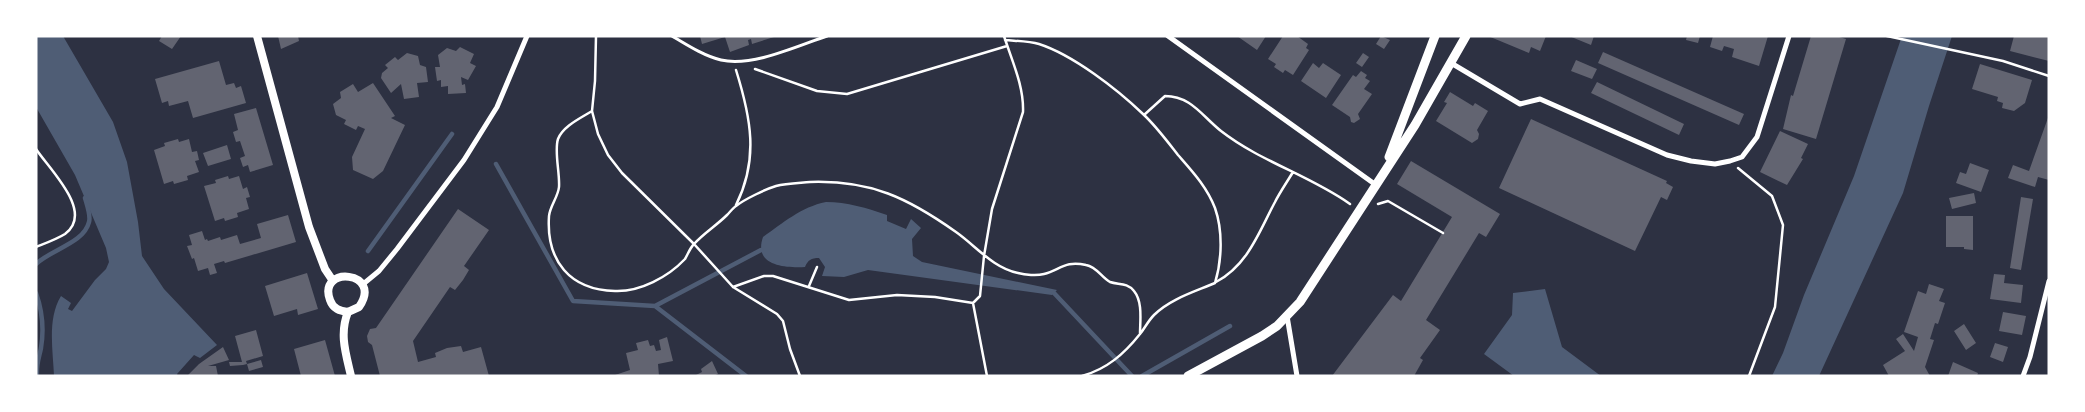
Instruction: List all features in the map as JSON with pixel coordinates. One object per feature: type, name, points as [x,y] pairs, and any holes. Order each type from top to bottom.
[{"type":"main road","points":[[1376,185],[1390,155],[1435,36]]},
{"type":"main road","points":[[1188,376],[1262,336],[1277,326],[1300,302],[1415,124],[1466,36]]},
{"type":"street","points":[[257,36],[309,228],[325,270],[333,282]]},
{"type":"street","points":[[362,285],[379,271],[460,166],[484,130],[502,95],[527,36]]},
{"type":"street","points":[[1168,36],[1376,185]]},
{"type":"street","points":[[1451,63],[1520,104],[1540,99],[1649,147],[1682,159],[1715,164],[1742,156],[1757,137],[1789,36]]},
{"type":"street","points":[[348,276],[359,280],[362,285],[365,296],[360,307],[348,312],[336,309],[332,304],[328,292],[333,282],[338,278],[348,276]]},
{"type":"street","points":[[2023,376],[2030,357],[2049,281]]},
{"type":"street","points":[[348,312],[343,324],[343,339],[351,376]]},
{"type":"street","points":[[1287,316],[1297,376]]},
{"type":"lane","points":[[672,36],[708,55],[733,61],[761,58],[827,36]]},
{"type":"path","points":[[596,36],[592,111],[598,134],[608,155],[617,167],[694,244],[733,287],[777,314],[783,321],[790,349],[800,376]]},
{"type":"path","points":[[1887,36],[2003,61],[2049,76]]},
{"type":"path","points":[[973,303],[980,296],[984,256],[997,190],[1023,112],[1024,100],[1004,38]]},
{"type":"path","points":[[1004,38],[1038,44],[1052,50],[1082,67],[1112,88],[1144,115],[1204,187],[1215,209],[1220,231],[1219,269],[1215,283]]},
{"type":"path","points":[[733,61],[817,91],[848,94],[1007,46]]},
{"type":"path","points":[[733,61],[749,113],[750,139],[749,172],[736,206]]},
{"type":"path","points":[[1144,115],[1165,96],[1176,96],[1188,102],[1220,130],[1259,156],[1327,188],[1360,210],[1388,201],[1442,233]]},
{"type":"path","points":[[592,111],[571,124],[559,137],[556,150],[560,168],[558,190],[549,214],[553,252],[567,274],[574,281],[600,290],[618,291],[637,288],[669,273],[685,258],[694,244],[736,206],[775,186],[825,182],[852,183],[889,192],[910,202],[958,233],[984,256],[1017,273],[1045,274],[1068,264],[1086,265],[1097,270],[1104,278],[1113,283],[1124,284],[1134,291],[1139,304],[1140,334]]},
{"type":"path","points":[[36,150],[69,193],[75,210],[75,219],[66,233],[36,248]]},
{"type":"path","points":[[1730,161],[1772,196],[1783,224],[1776,307],[1748,376]]},
{"type":"path","points":[[1082,376],[1109,365],[1140,334],[1152,316],[1162,308],[1215,283],[1236,269],[1259,237],[1275,202],[1293,172]]},
{"type":"path","points":[[809,286],[817,267]]},
{"type":"path","points":[[733,287],[764,276],[773,276],[849,300],[897,295],[935,297],[973,303]]},
{"type":"path","points":[[973,303],[987,376]]},
{"type":"water","points":[[36,36],[63,36],[113,122],[127,162],[142,256],[164,289],[217,345],[200,358],[194,355],[177,374],[178,376],[54,376],[52,325],[61,296],[71,303],[68,309],[72,311],[95,280],[106,269],[109,262],[106,248],[75,175],[36,107]]},
{"type":"water","points":[[1902,36],[1952,36],[1903,193],[1819,376],[1772,376],[1854,176]]},
{"type":"water","points":[[826,202],[849,204],[879,212],[887,215],[887,221],[906,229],[911,219],[921,228],[912,239],[913,256],[922,262],[1057,290],[1052,295],[868,270],[844,277],[822,276],[825,267],[819,258],[810,260],[805,267],[780,266],[767,260],[761,247],[763,237],[800,212]]},
{"type":"water","points":[[1545,289],[1562,347],[1601,376],[1514,376],[1484,354],[1512,315],[1513,293]]},
{"type":"building","points":[[162,36],[181,36],[172,49],[159,41]]},
{"type":"building","points":[[278,36],[298,36],[299,41],[281,49]]},
{"type":"building","points":[[700,36],[774,37],[752,44],[751,39],[748,40],[749,45],[730,52],[725,37],[702,44]]},
{"type":"building","points":[[1237,36],[1266,36],[1257,50]]},
{"type":"building","points":[[1283,36],[1297,36],[1308,44],[1306,48],[1309,50],[1293,75],[1285,70],[1283,73],[1274,67],[1276,64],[1268,59]]},
{"type":"building","points":[[1381,36],[1390,40],[1384,49],[1376,44]]},
{"type":"building","points":[[1488,36],[1546,36],[1540,51],[1531,47],[1529,53]]},
{"type":"building","points":[[1569,36],[1594,36],[1591,45]]},
{"type":"building","points":[[1687,36],[1700,36],[1698,43],[1686,40]]},
{"type":"building","points":[[1713,36],[1768,36],[1759,66],[1732,57],[1734,49],[1724,46],[1722,51],[1710,47]]},
{"type":"building","points":[[1811,36],[1836,36],[1846,39],[1816,139],[1783,129],[1791,95],[1793,96]]},
{"type":"building","points":[[2014,36],[2049,36],[2049,61],[2010,51]]},
{"type":"building","points":[[460,47],[474,54],[470,63],[476,66],[468,80],[461,77],[462,85],[465,84],[466,93],[448,94],[448,86],[441,87],[441,80],[437,81],[435,67],[440,67],[438,55],[447,48],[456,51]]},
{"type":"building","points":[[1603,52],[1744,114],[1739,125],[1598,63]]},
{"type":"building","points":[[407,53],[418,56],[420,65],[426,67],[428,82],[417,83],[419,97],[404,99],[401,84],[391,93],[381,78],[382,73],[388,68],[385,65],[395,57],[398,60]]},
{"type":"building","points":[[1363,53],[1369,57],[1362,67],[1356,63]]},
{"type":"building","points":[[1576,60],[1597,69],[1592,79],[1571,71]]},
{"type":"building","points":[[219,61],[226,85],[234,83],[236,88],[241,86],[246,103],[193,118],[188,101],[169,106],[168,101],[162,103],[155,79]]},
{"type":"building","points":[[1313,63],[1319,68],[1323,63],[1341,75],[1326,98],[1301,81]]},
{"type":"building","points":[[1980,64],[2032,80],[2025,103],[2014,111],[2002,108],[2003,103],[1997,101],[1998,97],[1972,89]]},
{"type":"building","points":[[1361,71],[1367,75],[1365,78],[1370,81],[1364,89],[1372,94],[1358,114],[1360,119],[1354,123],[1351,122],[1350,117],[1332,105],[1353,75],[1356,77]]},
{"type":"building","points":[[1597,82],[1684,124],[1679,135],[1591,93]]},
{"type":"building","points":[[373,83],[395,116],[391,118],[405,125],[383,171],[373,179],[353,170],[352,157],[365,129],[358,126],[356,130],[344,124],[346,120],[336,115],[333,104],[341,98],[340,92],[353,84],[358,92]]},
{"type":"building","points":[[1450,92],[1473,106],[1475,103],[1488,111],[1477,130],[1479,134],[1478,139],[1472,143],[1436,121],[1447,103],[1444,102]]},
{"type":"building","points":[[256,108],[273,165],[250,172],[248,165],[243,167],[240,158],[245,156],[240,141],[236,142],[233,132],[238,130],[234,114]]},
{"type":"building","points":[[2049,115],[2049,180],[2038,177],[2035,187],[2008,178],[2013,165],[2029,171]]},
{"type":"building","points":[[1531,119],[1667,181],[1666,183],[1673,187],[1667,200],[1661,197],[1635,251],[1499,188]]},
{"type":"building","points":[[1780,131],[1808,144],[1801,158],[1803,159],[1787,185],[1760,172]]},
{"type":"building","points":[[178,139],[179,142],[189,139],[192,152],[197,151],[199,160],[195,161],[199,172],[187,176],[188,180],[174,184],[173,181],[164,184],[154,150],[165,146],[164,143]]},
{"type":"building","points":[[227,145],[231,159],[208,166],[203,153]]},
{"type":"building","points":[[1411,161],[1500,214],[1486,237],[1479,233],[1426,320],[1440,330],[1420,358],[1423,360],[1414,376],[1332,376],[1393,295],[1401,301],[1452,217],[1397,184]]},
{"type":"building","points":[[1970,163],[1989,170],[1981,192],[1956,183],[1960,172],[1966,174]]},
{"type":"building","points":[[228,176],[229,179],[239,176],[243,189],[247,187],[250,197],[246,198],[249,209],[237,213],[238,217],[225,221],[224,218],[215,221],[204,186],[216,183],[215,180]]},
{"type":"building","points":[[1974,193],[1976,203],[1952,209],[1949,198]]},
{"type":"building","points":[[2021,197],[2033,199],[2021,270],[2010,268]]},
{"type":"building","points":[[458,209],[489,230],[464,266],[469,270],[463,280],[455,290],[450,287],[413,341],[418,362],[436,357],[435,353],[447,348],[461,346],[463,352],[481,347],[489,376],[380,376],[372,345],[368,342],[367,336],[370,329],[376,328]]},
{"type":"building","points":[[288,215],[296,242],[225,263],[224,261],[214,264],[217,273],[210,275],[208,268],[198,271],[194,258],[192,259],[187,246],[192,245],[189,235],[202,231],[205,240],[207,239],[208,241],[220,237],[221,240],[237,235],[240,244],[261,238],[257,224]]},
{"type":"building","points":[[1946,216],[1973,216],[1973,250],[1964,249],[1964,247],[1946,247]]},
{"type":"building","points":[[307,273],[318,309],[298,315],[297,309],[274,316],[265,286]]},
{"type":"building","points":[[1994,274],[2005,275],[2004,283],[2023,285],[2021,303],[1990,299]]},
{"type":"building","points":[[1929,284],[1944,289],[1939,301],[1945,303],[1938,324],[1935,323],[1930,339],[1934,340],[1925,367],[1930,376],[1889,376],[1883,365],[1905,351],[1896,339],[1903,334],[1914,351],[1918,337],[1904,332],[1918,291],[1926,294]]},
{"type":"building","points":[[2003,312],[2026,316],[2022,335],[1999,331]]},
{"type":"building","points":[[1964,324],[1976,343],[1966,350],[1954,331]]},
{"type":"building","points":[[256,330],[263,356],[246,361],[247,364],[230,366],[229,362],[242,362],[235,336]]},
{"type":"building","points":[[667,337],[673,361],[658,364],[659,376],[612,376],[630,370],[626,353],[638,350],[636,343],[648,340],[650,346],[654,345],[656,351],[661,350],[659,340]]},
{"type":"building","points":[[325,340],[335,376],[301,376],[294,349]]},
{"type":"building","points":[[1995,343],[2008,347],[2003,362],[1990,357]]},
{"type":"building","points":[[223,347],[229,360],[208,366],[216,366],[218,376],[187,376],[199,364]]},
{"type":"building","points":[[261,360],[263,367],[249,371],[247,364]]},
{"type":"building","points":[[712,361],[718,374],[713,376],[694,376],[702,372],[701,369]]},
{"type":"building","points":[[1953,362],[1978,373],[1977,376],[1948,376]]},
{"type":"waterway","points":[[368,251],[452,134]]},
{"type":"waterway","points":[[496,164],[573,301],[655,306],[746,376]]},
{"type":"waterway","points":[[36,264],[74,241],[86,229],[90,217],[85,198]]},
{"type":"waterway","points":[[655,306],[761,250]]},
{"type":"waterway","points":[[36,293],[42,327],[37,376]]},
{"type":"waterway","points":[[1054,293],[1132,376]]},
{"type":"waterway","points":[[1142,376],[1230,326]]}]
